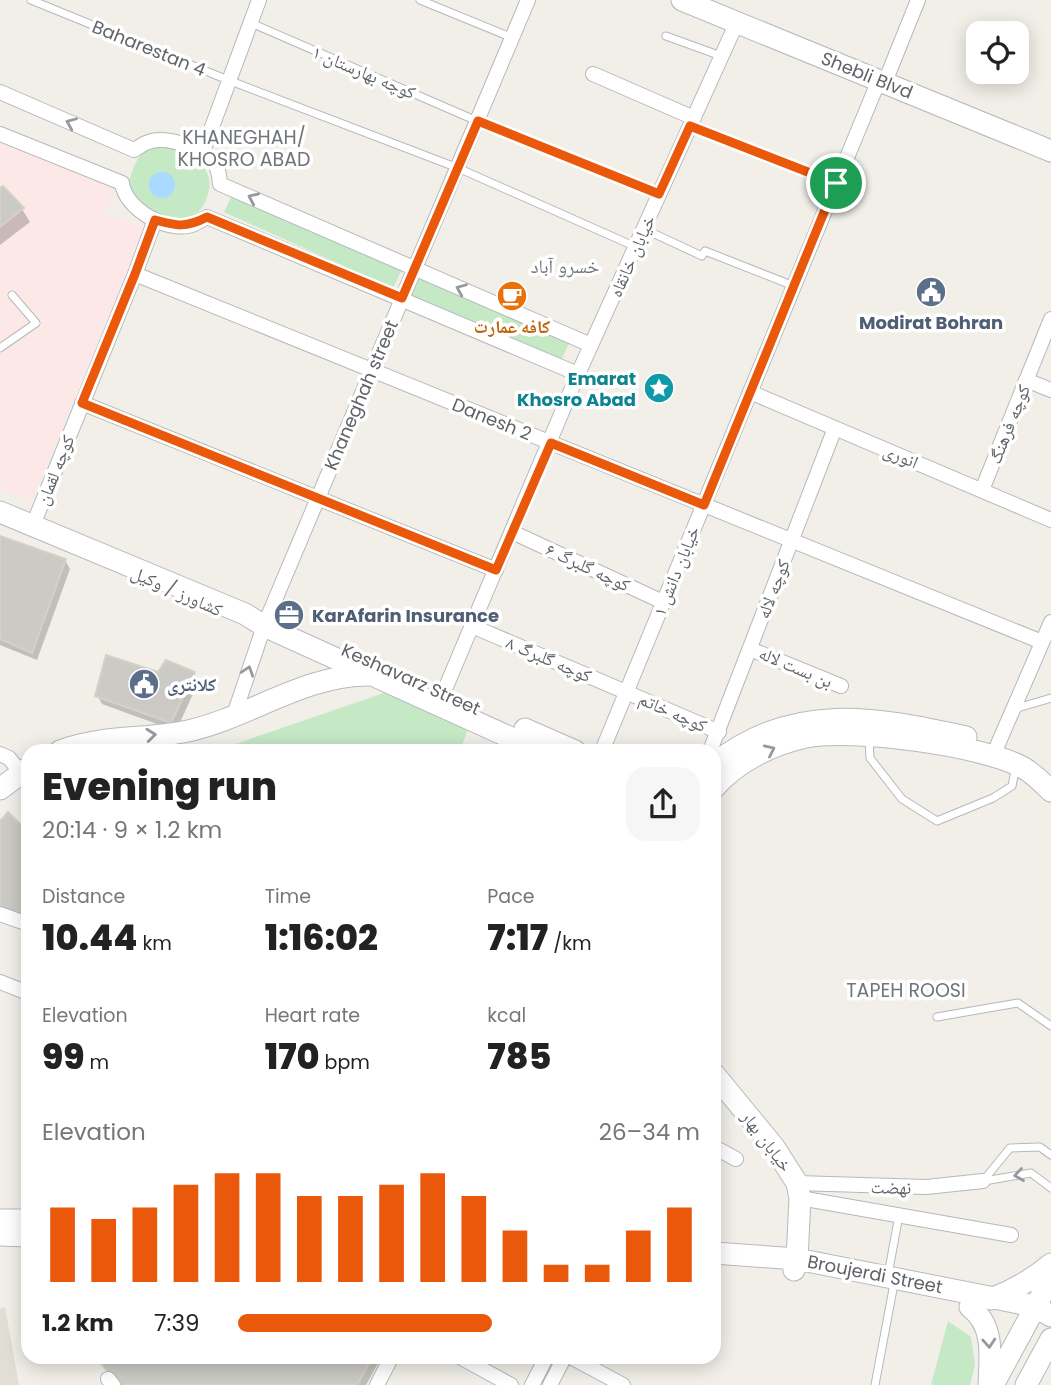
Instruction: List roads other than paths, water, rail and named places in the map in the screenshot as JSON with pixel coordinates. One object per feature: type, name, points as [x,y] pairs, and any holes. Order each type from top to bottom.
[{"type":"street","points":[[202,154],[259,0]]},
{"type":"street","name":"Khaneghah street","points":[[234,715],[265,624],[528,0]]},
{"type":"street","name":"Shebli Blvd","points":[[682,0],[1051,138]]},
{"type":"street","name":"Shebli Blvd","points":[[714,0],[1051,151]]},
{"type":"street","name":"خیابان دانش ۱","points":[[605,744],[836,183],[918,0]]},
{"type":"street","name":"خیابان خانقاه","points":[[443,694],[578,374],[737,22]]},
{"type":"street","points":[[593,74],[692,122]]},
{"type":"street","points":[[0,92],[134,150],[147,142],[161,139],[187,146],[214,162],[220,184],[591,345]]},
{"type":"street","points":[[0,134],[122,183],[123,191],[130,202],[140,212],[155,220],[190,226],[207,217],[578,374]]},
{"type":"street","name":"کوچه لقمان","points":[[33,525],[155,220]]},
{"type":"street","name":"Danesh 2","points":[[135,274],[1042,642]]},
{"type":"street","name":"کوچه فرهنگ","points":[[982,490],[1051,319]]},
{"type":"street","points":[[1027,380],[1051,390]]},
{"type":"street","name":"انوری","points":[[750,392],[1051,520]]},
{"type":"street","points":[[82,403],[496,570]]},
{"type":"street","name":"کوچه لاله","points":[[713,744],[835,428]]},
{"type":"street","name":"Keshavarz Street","points":[[0,512],[245,614],[525,744]]},
{"type":"street","name":"کشاورز / وکیل","points":[[0,517],[265,624],[349,675]]},
{"type":"street","name":"کوچه گلبرگ ۶","points":[[512,532],[663,602]]},
{"type":"street","points":[[996,750],[1051,622]]},
{"type":"street","name":"Keshavarz Street","points":[[265,624],[443,694],[559,744]]},
{"type":"street","name":"کوچه گلبرگ ۸","points":[[472,626],[626,692]]},
{"type":"street","name":"بن بست لاله","points":[[750,649],[841,686]]},
{"type":"street","points":[[85,744],[103,739],[186,731],[302,687],[349,675],[372,675]]},
{"type":"street","name":"کوچه خاتم","points":[[626,692],[719,732]]},
{"type":"street","points":[[721,760],[763,734],[790,724],[839,718],[909,725],[1040,763],[1051,772]]},
{"type":"street","points":[[721,780],[750,760],[778,746],[808,737],[842,734],[996,750],[1051,791]]},
{"type":"street","points":[[0,754],[21,768]]},
{"type":"street","points":[[0,789],[21,772]]},
{"type":"street","points":[[0,914],[21,922]]},
{"type":"street","points":[[0,982],[21,990]]},
{"type":"street","name":"خیابان بهار","points":[[721,1083],[774,1147],[799,1191]]},
{"type":"street","points":[[721,1151],[736,1159]]},
{"type":"street","name":"نهضت","points":[[799,1191],[926,1188],[984,1181]]},
{"type":"street","points":[[721,1264],[796,1265],[799,1191],[899,1215],[1011,1235]]},
{"type":"street","points":[[0,1220],[21,1220]]},
{"type":"street","points":[[0,1235],[21,1236]]},
{"type":"street","name":"Broujerdi Street","points":[[721,1254],[991,1299],[1041,1316]]},
{"type":"street","points":[[991,1299],[1014,1290],[1051,1264]]},
{"type":"street","points":[[991,1385],[1041,1316],[1051,1278]]},
{"type":"street","points":[[891,1282],[970,1307],[1041,1316]]},
{"type":"street","points":[[970,1307],[980,1315],[989,1335],[991,1385]]},
{"type":"street","points":[[1029,1379],[1051,1339]]},
{"type":"street","points":[[1029,1379],[1051,1356]]},
{"type":"street","points":[[377,1385],[388,1364]]},
{"type":"street","points":[[473,1364],[511,1385]]},
{"type":"street","points":[[532,1385],[543,1364]]},
{"type":"street","points":[[550,1385],[562,1364]]},
{"type":"street","points":[[582,1364],[623,1385]]},
{"type":"lane","name":"Baharestan 4","points":[[31,0],[228,80],[457,168],[636,247]]},
{"type":"lane","points":[[420,0],[513,38]]},
{"type":"lane","name":"کوچه بهارستان ۱","points":[[250,23],[478,121],[659,194]]},
{"type":"lane","points":[[666,36],[722,56]]},
{"type":"lane","points":[[692,122],[836,183]]},
{"type":"lane","points":[[644,229],[702,256],[705,251],[794,286]]},
{"type":"lane","points":[[0,348],[36,323],[12,295]]},
{"type":"lane","points":[[1013,709],[1051,698]]},
{"type":"lane","points":[[869,735],[870,758],[902,799],[937,821],[993,798],[1012,786],[1016,765]]},
{"type":"lane","points":[[937,1017],[1018,1003],[1051,1026]]},
{"type":"lane","points":[[984,1181],[1010,1148],[1040,1147],[1051,1154]]},
{"type":"lane","points":[[984,1181],[1031,1173],[1051,1188]]},
{"type":"lane","name":"نهضت","points":[[874,1385],[899,1215]]},
{"type":"water","points":[[162,172],[171,176],[175,185],[171,194],[162,198],[153,194],[149,185],[153,176]]},
{"type":"place","name":"Modirat Bohran","points":[[931,292]]},
{"type":"place","name":"کافه عمارت","points":[[512,296]]},
{"type":"place","name":"Emarat Khosro Abad","points":[[659,388]]},
{"type":"place","name":"KarAfarin Insurance","points":[[289,615]]},
{"type":"place","name":"کلانتری","points":[[144,684]]},
{"type":"district","name":"KHANEGHAH/ KHOSRO ABAD","points":[[244,148]]},
{"type":"district","name":"خسرو آباد","points":[[565,266]]},
{"type":"district","name":"TAPEH ROOSI","points":[[906,990]]}]
